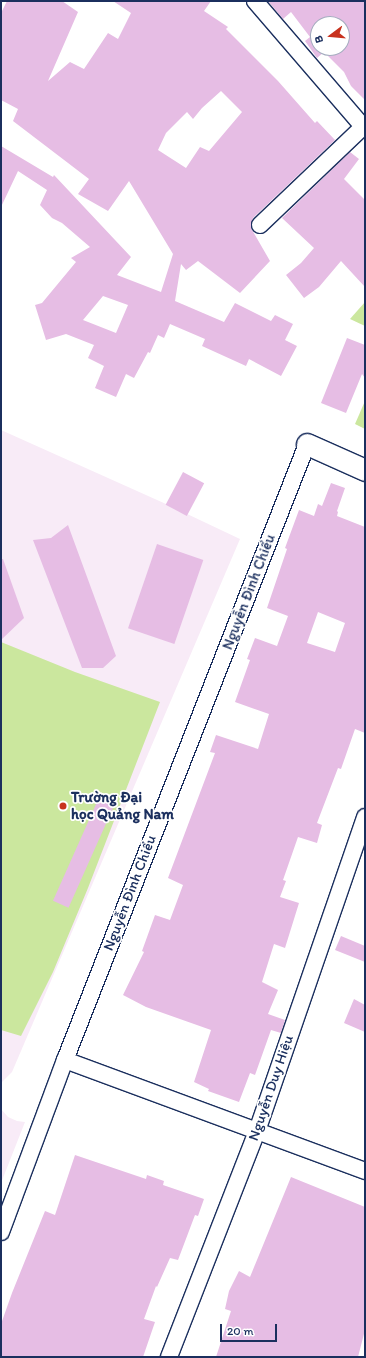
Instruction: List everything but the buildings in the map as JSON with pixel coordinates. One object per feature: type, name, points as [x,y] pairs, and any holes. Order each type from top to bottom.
[{"type":"street","points":[[255,1],[364,128],[260,225]]},
{"type":"street","points":[[307,444],[365,470]]},
{"type":"street","name":"Nguyễn Đình Chiểu","points":[[1,1232],[65,1060],[307,444]]},
{"type":"street","name":"Nguyễn Duy Hiệu","points":[[169,1357],[257,1131],[365,817]]},
{"type":"street","points":[[65,1060],[365,1171]]},
{"type":"shaded area","name":"Trường Đại học Quảng Nam","points":[[1,430],[240,539],[12,1072],[1,1083]]},
{"type":"shaded area","points":[[1,1109],[8,1117],[17,1121],[25,1122],[1,1183]]},
{"type":"green space","points":[[365,302],[365,326],[350,319]]},
{"type":"green space","points":[[365,401],[365,429],[355,424]]},
{"type":"green space","points":[[1,642],[75,672],[160,702],[88,888],[53,972],[21,1036],[1,1030]]},
{"type":"place","name":"Trường Đại học Quảng Nam","points":[[63,806]]}]
